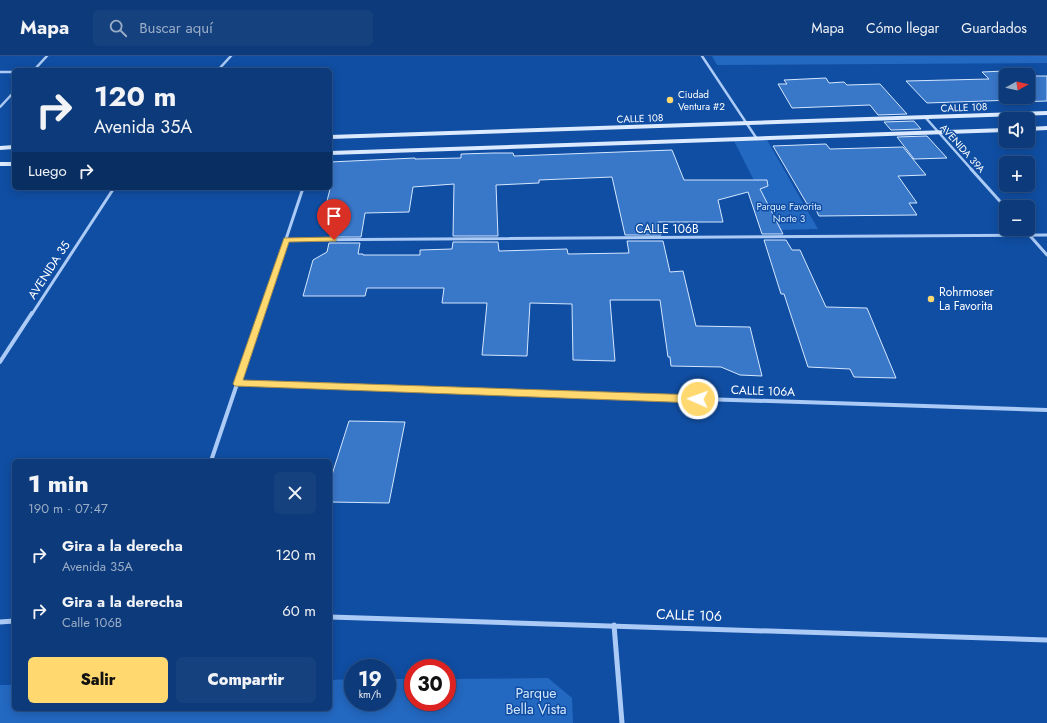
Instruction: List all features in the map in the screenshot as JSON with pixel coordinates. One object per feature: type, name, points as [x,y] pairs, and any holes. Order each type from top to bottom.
[{"type":"main road","name":"CALLE 108","points":[[332,137],[1047,113]]},
{"type":"main road","points":[[1035,129],[1047,128]]},
{"type":"main road","points":[[332,153],[999,130]]},
{"type":"main road","points":[[0,148],[12,147]]},
{"type":"main road","points":[[0,164],[12,164]]},
{"type":"street","points":[[36,68],[47,56]]},
{"type":"street","points":[[220,68],[231,56]]},
{"type":"street","points":[[702,56],[757,139]]},
{"type":"street","points":[[0,72],[12,72]]},
{"type":"street","points":[[0,107],[12,94]]},
{"type":"street","name":"AVENIDA 39A","points":[[925,117],[999,200]]},
{"type":"street","name":"AVENIDA 35","points":[[0,362],[113,190]]},
{"type":"street","points":[[212,459],[302,190]]},
{"type":"street","name":"CALLE 106B","points":[[1035,236],[1047,235]]},
{"type":"street","points":[[1031,236],[1047,255]]},
{"type":"street","name":"CALLE 106B","points":[[286,240],[1031,236]]},
{"type":"street","name":"CALLE 106A","points":[[238,384],[1047,410]]},
{"type":"street","name":"CALLE 106","points":[[332,617],[1047,640]]},
{"type":"street","points":[[0,622],[12,621]]},
{"type":"street","points":[[614,625],[622,723]]},
{"type":"green space","points":[[712,56],[1047,56],[1047,63],[717,65]]},
{"type":"green space","name":"Parque Favorita Norte 3","points":[[767,140],[818,229],[779,230],[734,141]]},
{"type":"green space","name":"Parque Bella Vista","points":[[548,678],[572,698],[573,723],[0,723],[0,685],[12,685],[12,711],[332,711],[332,680],[344,679],[344,711],[396,711],[396,679],[404,679],[404,711],[456,711],[456,679]]},
{"type":"building","points":[[999,71],[999,100],[927,103],[906,81],[989,79],[982,72]]},
{"type":"building","points":[[1035,76],[1047,76],[1047,101],[1035,101]]},
{"type":"building","points":[[826,78],[829,83],[844,82],[847,85],[880,84],[907,114],[878,115],[870,105],[792,108],[778,84],[787,84],[784,80]]},
{"type":"building","points":[[914,121],[921,129],[891,130],[884,122]]},
{"type":"building","points":[[927,136],[947,158],[914,159],[897,137]]},
{"type":"building","points":[[826,144],[830,149],[903,147],[926,175],[898,176],[917,203],[909,203],[917,215],[819,216],[813,204],[807,204],[773,146]]},
{"type":"building","points":[[672,150],[684,180],[767,180],[768,186],[760,189],[783,234],[762,234],[748,192],[718,200],[723,222],[658,222],[661,235],[625,235],[612,177],[539,180],[539,183],[496,185],[498,236],[453,236],[454,184],[413,187],[409,212],[365,213],[361,237],[330,237],[335,217],[323,217],[330,190],[332,190],[332,162],[415,158],[461,158],[461,154],[513,153],[514,156]]},
{"type":"building","points":[[764,240],[786,240],[792,250],[800,250],[826,307],[867,308],[896,378],[854,377],[850,369],[808,367],[784,294],[781,294]]},
{"type":"building","points":[[627,241],[663,241],[670,272],[683,271],[696,326],[750,327],[762,376],[740,375],[721,367],[671,366],[670,357],[668,357],[660,300],[610,300],[615,361],[573,360],[572,304],[530,303],[527,356],[482,355],[487,303],[442,303],[444,288],[367,288],[365,296],[303,296],[313,260],[327,252],[329,243],[360,243],[358,254],[363,255],[420,255],[420,250],[452,249],[453,242],[498,242],[499,251],[567,249],[568,254],[629,253]]},
{"type":"building","points":[[349,421],[405,422],[389,503],[332,502],[332,475]]},
{"type":"place","name":"Ciudad Ventura #2","points":[[670,100]]},
{"type":"place","name":"Rohrmoser La Favorita","points":[[931,299]]},
{"type":"route","points":[[334,240],[286,240],[238,384],[698,399]]}]
